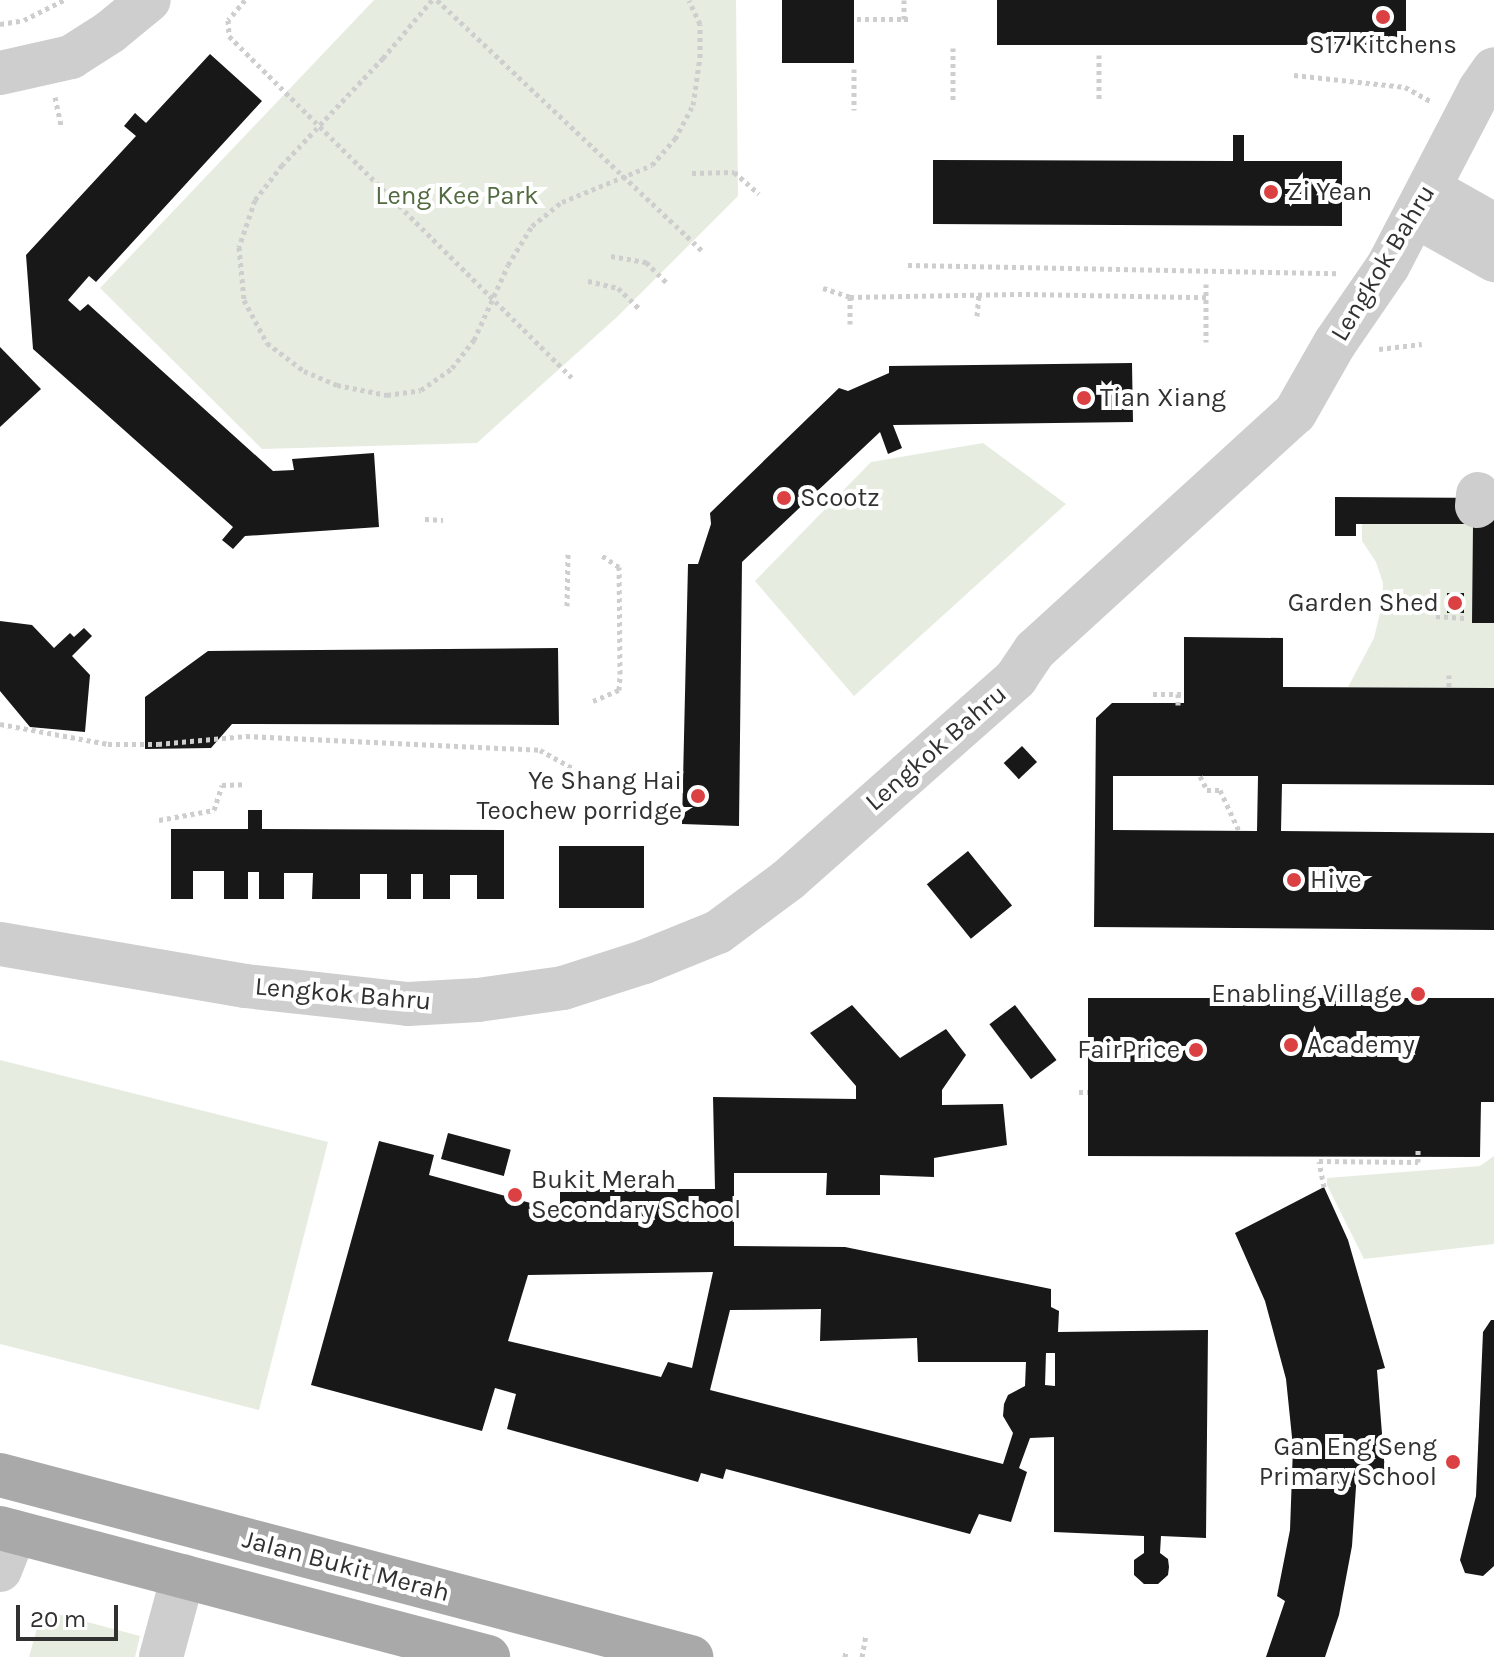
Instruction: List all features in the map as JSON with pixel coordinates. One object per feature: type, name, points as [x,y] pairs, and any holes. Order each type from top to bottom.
[{"type":"main road","name":"Jalan Bukit Merah","points":[[0,1475],[691,1657]]},
{"type":"main road","name":"Jalan Bukit Merah","points":[[5,1543],[183,1576],[488,1657]]},
{"type":"street","points":[[0,73],[71,57],[110,32],[149,0]]},
{"type":"street","name":"Lengkok Bahru","points":[[1434,208],[1473,100],[1494,69]]},
{"type":"street","name":"Lengkok Bahru","points":[[0,944],[245,986],[408,1004],[478,1000],[563,988],[644,962],[718,932],[788,880],[1016,678],[1051,667],[1305,425],[1434,208],[1494,128]]},
{"type":"street","points":[[1434,208],[1494,225]]},
{"type":"street","points":[[1434,208],[1494,260]]},
{"type":"street","points":[[161,1657],[183,1576]]},
{"type":"path","points":[[0,24],[24,20],[64,0]]},
{"type":"path","points":[[245,0],[228,20],[229,36],[574,380]]},
{"type":"path","points":[[689,0],[700,24],[700,57],[693,105],[675,139],[652,165],[625,178],[562,202],[532,226],[474,340],[452,368],[421,390],[387,395],[337,385],[304,371],[267,343],[244,300],[239,247],[255,200],[434,0],[625,178],[701,250]]},
{"type":"path","points":[[904,0],[904,19]]},
{"type":"path","points":[[857,19],[912,19]]},
{"type":"path","points":[[953,48],[953,101]]},
{"type":"path","points":[[1099,55],[1099,101]]},
{"type":"path","points":[[854,69],[854,110]]},
{"type":"path","points":[[1294,75],[1405,87],[1440,107]]},
{"type":"path","points":[[55,98],[61,126]]},
{"type":"path","points":[[692,173],[734,172],[759,194]]},
{"type":"path","points":[[611,256],[646,262],[667,283]]},
{"type":"path","points":[[908,265],[1342,273]]},
{"type":"path","points":[[588,281],[618,288],[640,309]]},
{"type":"path","points":[[1206,284],[1206,342]]},
{"type":"path","points":[[823,288],[850,297],[1206,297]]},
{"type":"path","points":[[977,316],[979,295]]},
{"type":"path","points":[[850,297],[850,324]]},
{"type":"path","points":[[425,519],[443,520]]},
{"type":"path","points":[[567,606],[568,554]]},
{"type":"path","points":[[593,701],[619,690],[620,674],[619,567],[601,555]]},
{"type":"path","points":[[1436,616],[1468,618]]},
{"type":"path","points":[[1449,675],[1449,688]]},
{"type":"path","points":[[1153,694],[1181,694],[1178,705]]},
{"type":"path","points":[[0,724],[108,744],[158,744],[246,736],[540,750],[572,768]]},
{"type":"path","points":[[1200,776],[1207,790],[1220,790],[1239,831]]},
{"type":"path","points":[[159,820],[214,810],[222,785],[245,784]]},
{"type":"path","points":[[1324,998],[1326,989]]},
{"type":"path","points":[[1079,1092],[1088,1092]]},
{"type":"path","points":[[1324,1187],[1319,1161],[1418,1162],[1418,1147]]},
{"type":"path","points":[[862,1657],[866,1634]]},
{"type":"green space","name":"Leng Kee Park","points":[[374,0],[736,0],[738,196],[616,318],[477,443],[262,449],[100,288]]},
{"type":"green space","points":[[983,443],[1066,504],[854,696],[755,581],[871,462]]},
{"type":"green space","points":[[1362,524],[1473,524],[1494,623],[1494,688],[1348,687],[1374,638],[1382,605],[1383,583],[1376,562],[1362,541]]},
{"type":"green space","points":[[0,1060],[328,1142],[259,1410],[0,1344]]},
{"type":"green space","points":[[1494,1156],[1494,1244],[1364,1259],[1327,1185],[1327,1178],[1480,1166]]},
{"type":"green space","points":[[42,1610],[140,1636],[135,1657],[29,1657]]},
{"type":"building","points":[[782,0],[854,0],[854,63],[782,63]]},
{"type":"building","points":[[997,0],[1406,0],[1406,45],[997,45]]},
{"type":"building","points":[[210,54],[262,101],[96,282],[89,276],[68,300],[80,311],[88,304],[273,471],[294,470],[292,459],[374,453],[379,527],[245,536],[233,549],[222,540],[233,527],[33,349],[26,255],[136,136],[124,126],[135,113],[146,123]]},
{"type":"building","points":[[1233,135],[1244,135],[1244,161],[1342,161],[1342,226],[933,224],[933,160],[1233,161]]},
{"type":"building","points":[[0,347],[41,389],[0,427]]},
{"type":"building","points":[[1132,363],[1133,422],[893,425],[902,448],[888,454],[880,432],[742,562],[739,826],[682,824],[688,564],[698,564],[711,524],[710,513],[839,388],[848,391],[889,373],[889,366]]},
{"type":"building","points":[[1335,497],[1494,498],[1494,623],[1472,623],[1473,524],[1356,524],[1356,536],[1335,536]]},
{"type":"building","name":"Garden Shed","points":[[1447,593],[1464,593],[1464,613],[1447,613]]},
{"type":"building","points":[[0,621],[32,625],[54,648],[70,633],[74,637],[84,628],[92,636],[72,656],[90,675],[85,732],[30,727],[0,691]]},
{"type":"building","points":[[1184,637],[1283,638],[1283,687],[1494,688],[1494,785],[1282,784],[1281,831],[1494,833],[1494,930],[1094,927],[1096,718],[1112,703],[1184,703]],"holes":[[[1113,776],[1258,776],[1257,831],[1113,830]]]},
{"type":"building","points":[[558,648],[559,725],[232,724],[211,748],[145,749],[145,697],[208,651]]},
{"type":"building","points":[[1022,746],[1037,762],[1019,779],[1004,763]]},
{"type":"building","points":[[248,810],[262,810],[262,829],[504,830],[504,899],[477,899],[477,875],[450,875],[450,899],[423,899],[423,874],[411,874],[411,899],[387,899],[387,874],[360,874],[360,899],[312,899],[313,873],[284,873],[284,899],[259,899],[259,872],[248,872],[248,899],[224,899],[224,871],[193,871],[193,899],[171,899],[171,829],[248,829]]},
{"type":"building","points":[[559,846],[644,846],[644,908],[559,908]]},
{"type":"building","points":[[968,851],[1012,905],[971,939],[927,884]]},
{"type":"building","name":"Academy","points":[[1088,998],[1494,998],[1494,1102],[1481,1102],[1480,1157],[1088,1156]]},
{"type":"building","points":[[852,1005],[900,1058],[946,1029],[966,1055],[942,1090],[942,1105],[1003,1104],[1007,1145],[934,1158],[934,1177],[880,1175],[880,1195],[826,1195],[827,1173],[734,1173],[734,1246],[845,1247],[1051,1289],[1051,1307],[1059,1311],[1058,1332],[1208,1330],[1206,1538],[1161,1536],[1160,1553],[1168,1559],[1169,1567],[1168,1575],[1158,1584],[1144,1584],[1134,1575],[1134,1560],[1144,1553],[1144,1536],[1054,1532],[1054,1437],[1030,1438],[1019,1468],[1027,1472],[1011,1522],[979,1514],[970,1534],[726,1469],[723,1479],[701,1473],[698,1482],[507,1429],[516,1394],[495,1388],[482,1431],[311,1385],[379,1141],[434,1155],[429,1175],[534,1204],[560,1203],[560,1189],[715,1189],[713,1097],[856,1099],[856,1086],[810,1033]],"holes":[[[713,1272],[692,1368],[668,1362],[661,1377],[508,1341],[528,1275]],[[821,1309],[820,1341],[917,1338],[918,1362],[1026,1362],[1025,1386],[1008,1395],[1004,1404],[1003,1416],[1013,1433],[1003,1464],[710,1390],[730,1310]],[[1046,1353],[1055,1353],[1055,1386],[1045,1385]]]},
{"type":"building","points":[[1015,1005],[1057,1060],[1031,1079],[989,1024]]},
{"type":"building","points":[[448,1133],[511,1150],[504,1176],[441,1159]]},
{"type":"building","points":[[1324,1187],[1348,1240],[1385,1368],[1377,1370],[1385,1472],[1357,1472],[1352,1546],[1339,1615],[1325,1657],[1266,1657],[1285,1601],[1277,1596],[1290,1530],[1293,1447],[1286,1379],[1265,1301],[1235,1233]]},
{"type":"building","points":[[1494,1320],[1494,1566],[1483,1576],[1465,1573],[1460,1560],[1476,1496],[1483,1332]]},
{"type":"place","name":"S17 Kitchens","points":[[1383,17]]},
{"type":"place","name":"Zi Yean","points":[[1271,192]]},
{"type":"place","name":"Tian Xiang","points":[[1084,398]]},
{"type":"place","name":"Scootz","points":[[784,498]]},
{"type":"place","name":"Garden Shed","points":[[1455,603]]},
{"type":"place","name":"Ye Shang Hai Teochew porridge","points":[[698,796]]},
{"type":"place","name":"Hive","points":[[1294,880]]},
{"type":"place","name":"Enabling Village","points":[[1418,994]]},
{"type":"place","name":"Academy","points":[[1291,1045]]},
{"type":"place","name":"FairPrice","points":[[1196,1050]]},
{"type":"place","name":"Bukit Merah Secondary School","points":[[515,1195]]},
{"type":"place","name":"Gan Eng Seng Primary School","points":[[1453,1462]]}]
